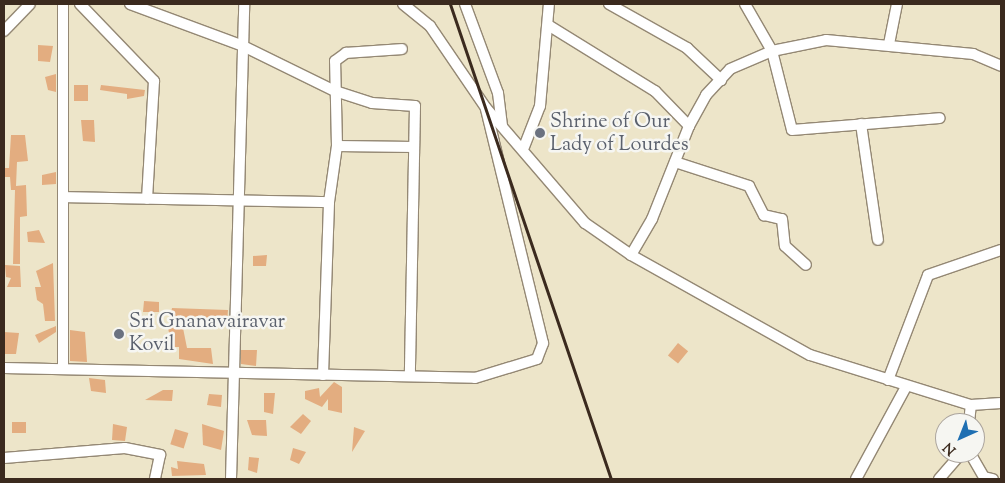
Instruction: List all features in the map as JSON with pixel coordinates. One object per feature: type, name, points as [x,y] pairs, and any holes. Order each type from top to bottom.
[{"type":"street","points":[[4,31],[30,4]]},
{"type":"street","points":[[63,4],[63,369]]},
{"type":"street","points":[[80,4],[154,81],[147,199]]},
{"type":"street","points":[[130,4],[241,45],[335,91],[372,103],[415,106],[410,376]]},
{"type":"street","points":[[231,479],[236,373],[236,200],[244,4]]},
{"type":"street","points":[[403,4],[430,26],[486,108],[524,147],[585,223],[631,255],[810,355],[906,387],[971,406],[1001,403]]},
{"type":"street","points":[[465,4],[498,93],[502,126]]},
{"type":"street","points":[[524,147],[540,106],[550,4]]},
{"type":"street","points":[[609,4],[687,48],[721,80]]},
{"type":"street","points":[[889,44],[897,4]]},
{"type":"street","points":[[751,6],[772,51],[792,130],[940,118]]},
{"type":"street","points":[[548,25],[655,91],[689,126]]},
{"type":"street","points":[[631,255],[652,219],[689,126],[730,69],[772,51],[826,40],[889,44],[973,54],[1001,66]]},
{"type":"street","points":[[323,375],[329,202],[336,146],[335,91],[338,55],[402,49]]},
{"type":"street","points":[[4,368],[475,378],[536,359],[544,343],[486,108]]},
{"type":"street","points":[[861,124],[878,240]]},
{"type":"street","points":[[336,146],[414,146]]},
{"type":"street","points":[[675,162],[749,186],[764,215],[782,219],[784,246],[806,265]]},
{"type":"street","points":[[64,197],[329,202]]},
{"type":"street","points":[[888,380],[928,275],[1001,250]]},
{"type":"street","points":[[856,479],[906,387]]},
{"type":"street","points":[[970,413],[971,406]]},
{"type":"street","points":[[4,458],[125,448],[160,455],[155,479]]},
{"type":"street","points":[[939,479],[953,463]]},
{"type":"street","points":[[976,463],[984,476],[992,479]]},
{"type":"building","points":[[38,45],[53,46],[50,62],[38,61]]},
{"type":"building","points":[[56,74],[56,92],[48,90],[45,77]]},
{"type":"building","points":[[74,85],[88,85],[88,101],[74,101]]},
{"type":"building","points":[[101,85],[145,90],[144,96],[127,99],[127,94],[100,90]]},
{"type":"building","points":[[81,120],[94,120],[95,142],[83,141]]},
{"type":"building","points":[[11,135],[25,135],[28,161],[17,162],[16,186],[26,185],[27,216],[20,217],[20,264],[13,264],[15,190],[11,190],[10,177],[4,177],[4,168],[9,168]]},
{"type":"building","points":[[56,172],[56,184],[42,185],[42,175]]},
{"type":"building","points":[[39,230],[45,243],[28,242],[27,232]]},
{"type":"building","points":[[267,255],[266,266],[253,266],[253,256]]},
{"type":"building","points":[[53,263],[55,321],[45,321],[43,304],[37,300],[35,287],[41,287],[36,271]]},
{"type":"building","points":[[5,265],[20,266],[21,287],[7,287],[11,278],[6,277]]},
{"type":"building","points":[[144,301],[159,302],[159,312],[143,312]]},
{"type":"building","points":[[172,308],[228,310],[227,324],[182,323],[187,348],[211,348],[213,364],[179,359],[179,347],[172,347],[168,328]]},
{"type":"building","points":[[56,326],[56,332],[39,343],[35,335]]},
{"type":"building","points":[[70,330],[85,332],[87,362],[70,361]]},
{"type":"building","points":[[4,332],[19,333],[16,354],[4,354]]},
{"type":"building","points":[[678,343],[688,351],[678,364],[668,355]]},
{"type":"building","points":[[241,350],[257,350],[256,366],[241,364]]},
{"type":"building","points":[[89,378],[105,380],[106,393],[91,391]]},
{"type":"building","points":[[334,382],[342,387],[342,413],[328,410],[328,399],[322,407],[305,399],[305,391],[319,388],[320,397]]},
{"type":"building","points":[[163,390],[173,390],[172,401],[145,400]]},
{"type":"building","points":[[264,393],[275,393],[273,414],[264,412]]},
{"type":"building","points":[[209,394],[222,395],[221,407],[207,405]]},
{"type":"building","points":[[303,414],[311,421],[301,434],[290,427]]},
{"type":"building","points":[[247,420],[266,420],[267,436],[252,435]]},
{"type":"building","points":[[12,422],[26,422],[26,433],[12,433]]},
{"type":"building","points":[[113,424],[127,427],[125,441],[112,440]]},
{"type":"building","points":[[202,424],[224,431],[221,450],[203,445]]},
{"type":"building","points":[[354,427],[365,431],[352,452]]},
{"type":"building","points":[[175,429],[188,433],[184,448],[170,444]]},
{"type":"building","points":[[293,448],[306,452],[299,464],[290,460]]},
{"type":"building","points":[[249,457],[259,458],[257,473],[248,470]]},
{"type":"building","points":[[177,461],[204,464],[206,475],[172,476],[171,467],[178,469]]},
{"type":"railway","points":[[450,4],[611,479]]},
{"type":"place","name":"Shrine of Our Lady of Lourdes","points":[[540,133]]},
{"type":"place","name":"Sri Gnanavairavar Kovil","points":[[119,334]]}]
